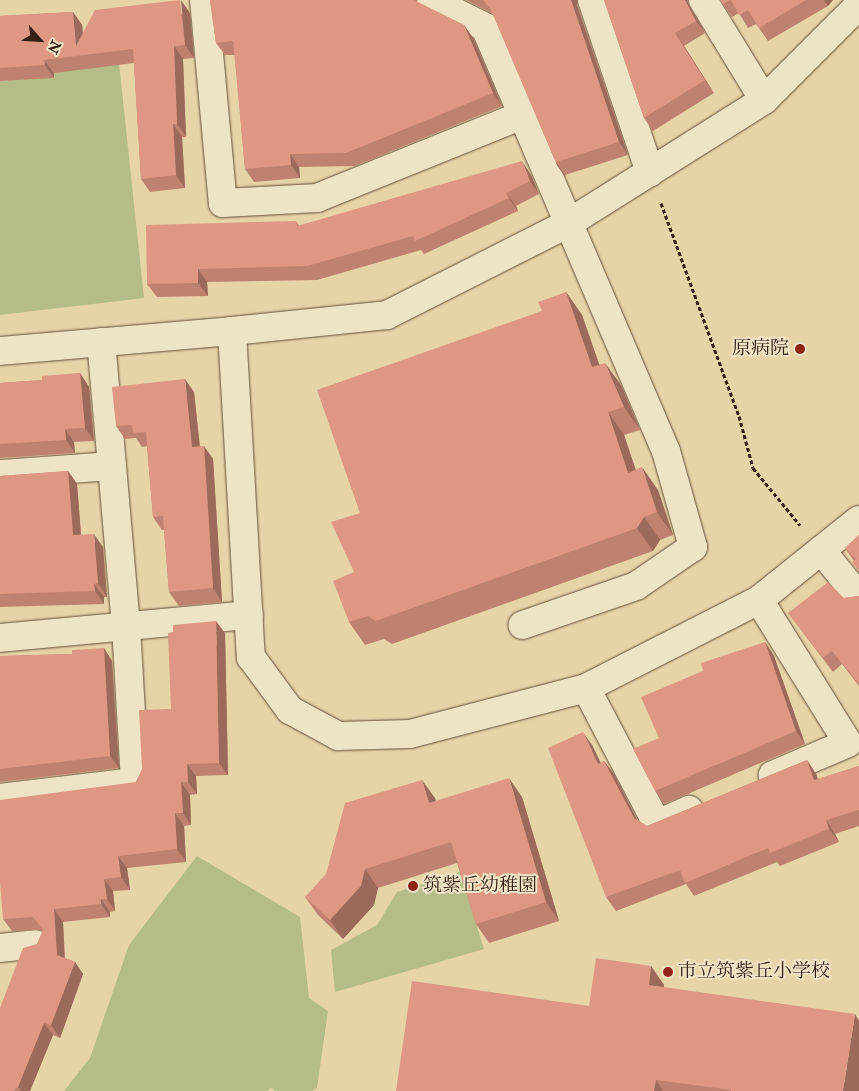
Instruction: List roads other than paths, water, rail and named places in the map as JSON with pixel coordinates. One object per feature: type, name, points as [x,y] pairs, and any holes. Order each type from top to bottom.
[{"type":"street","points":[[204,0],[223,203],[317,198],[522,116]]},
{"type":"street","points":[[430,0],[485,27],[567,224],[600,291],[666,451],[693,547],[636,586],[523,625]]},
{"type":"street","points":[[592,0],[650,172]]},
{"type":"street","points":[[703,0],[764,100]]},
{"type":"street","points":[[0,351],[232,331],[388,315],[567,224],[764,100],[859,5]]},
{"type":"street","points":[[232,331],[251,658],[290,710],[338,736],[410,734],[586,688],[759,600],[859,520]]},
{"type":"street","points":[[0,798],[135,782],[126,626],[102,342]]},
{"type":"street","points":[[0,474],[112,466]]},
{"type":"street","points":[[821,550],[859,597]]},
{"type":"street","points":[[748,786],[848,743],[759,600]]},
{"type":"street","points":[[0,638],[249,614]]},
{"type":"street","points":[[586,688],[657,824],[711,801]]},
{"type":"street","points":[[0,948],[36,944]]},
{"type":"place","name":"原病院","points":[[800,349]]},
{"type":"place","name":"筑紫丘幼稚園","points":[[413,886]]},
{"type":"place","name":"市立筑紫丘小学校","points":[[668,972]]}]
